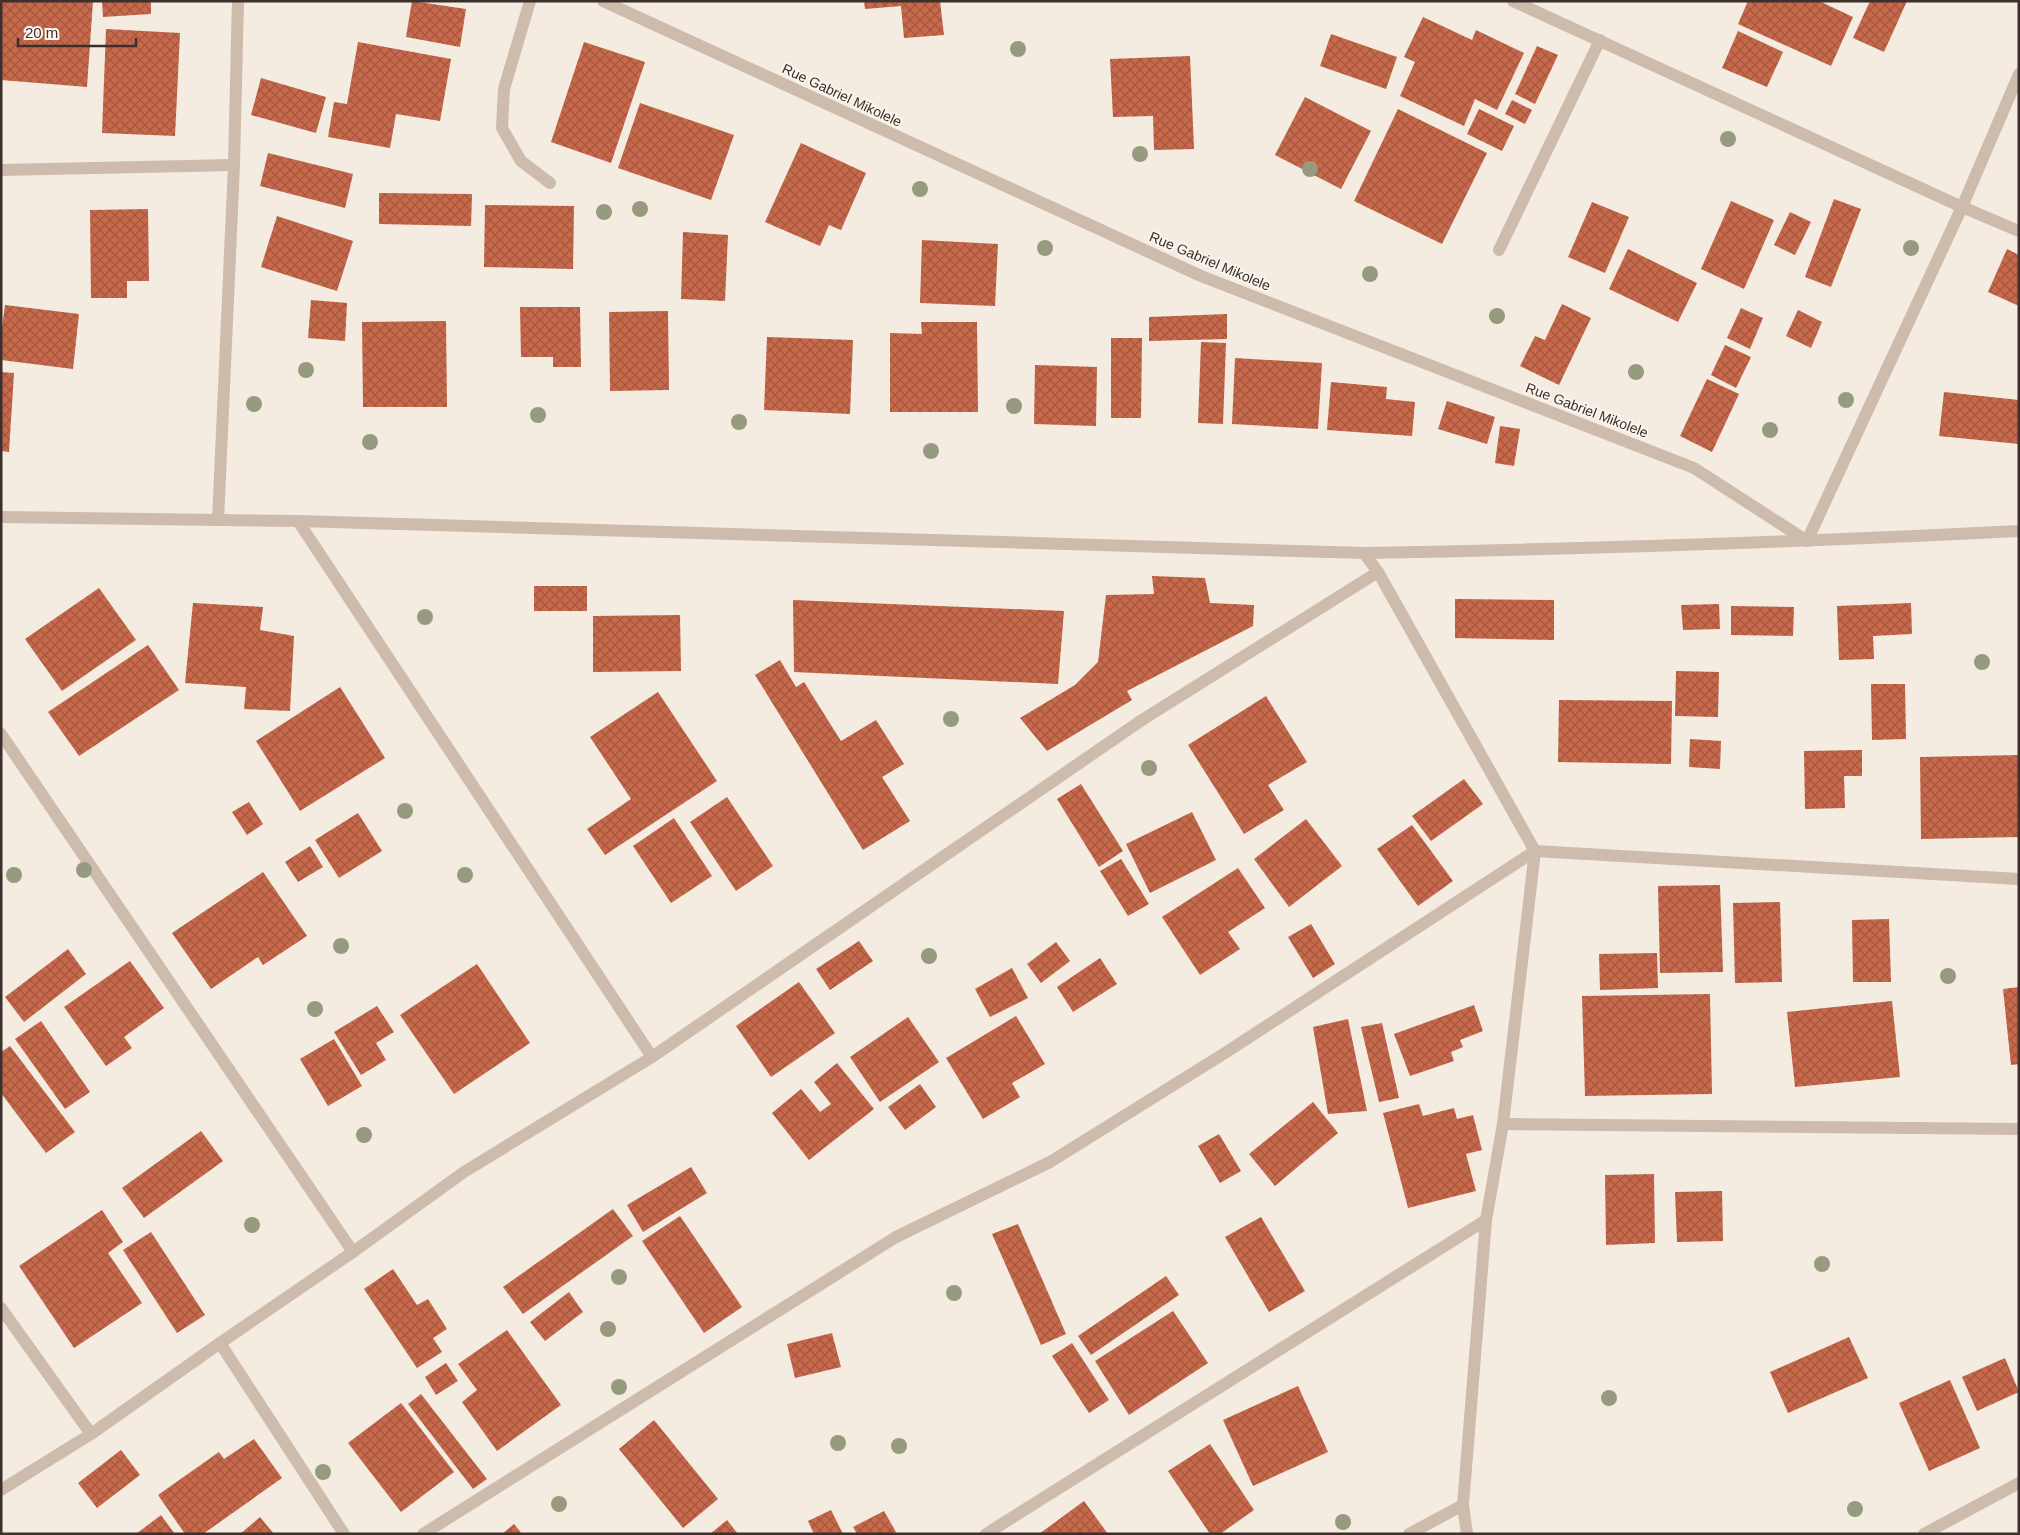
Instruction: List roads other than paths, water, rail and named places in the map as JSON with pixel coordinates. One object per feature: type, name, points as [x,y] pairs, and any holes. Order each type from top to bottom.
[{"type":"street","points":[[218,520],[234,165],[238,1]]},
{"type":"street","points":[[530,1],[504,89],[502,128],[521,161],[550,183]]},
{"type":"street","name":"Rue Gabriel Mikolele","points":[[604,1],[1201,276],[1694,468],[1807,541]]},
{"type":"street","points":[[1513,1],[1962,207],[2019,231]]},
{"type":"street","points":[[1499,250],[1600,40]]},
{"type":"street","points":[[1807,541],[1962,207],[2019,74]]},
{"type":"street","points":[[1,170],[234,165]]},
{"type":"street","points":[[1,516],[298,521],[1364,553],[1807,541],[2019,531]]},
{"type":"street","points":[[298,521],[652,1057]]},
{"type":"street","points":[[1364,553],[1378,572],[1535,851],[1503,1124],[1486,1220],[1463,1505],[1467,1534]]},
{"type":"street","points":[[1,1490],[91,1434],[353,1252],[464,1172],[652,1057],[1142,720],[1378,572]]},
{"type":"street","points":[[1,734],[353,1252]]},
{"type":"street","points":[[423,1534],[896,1237],[1050,1162],[1226,1053],[1535,851],[2019,879]]},
{"type":"street","points":[[1503,1124],[2019,1129]]},
{"type":"street","points":[[986,1534],[1486,1220]]},
{"type":"street","points":[[1,1308],[91,1434]]},
{"type":"street","points":[[220,1343],[344,1534]]},
{"type":"street","points":[[1924,1534],[2019,1483]]},
{"type":"street","points":[[1409,1534],[1463,1505]]}]
